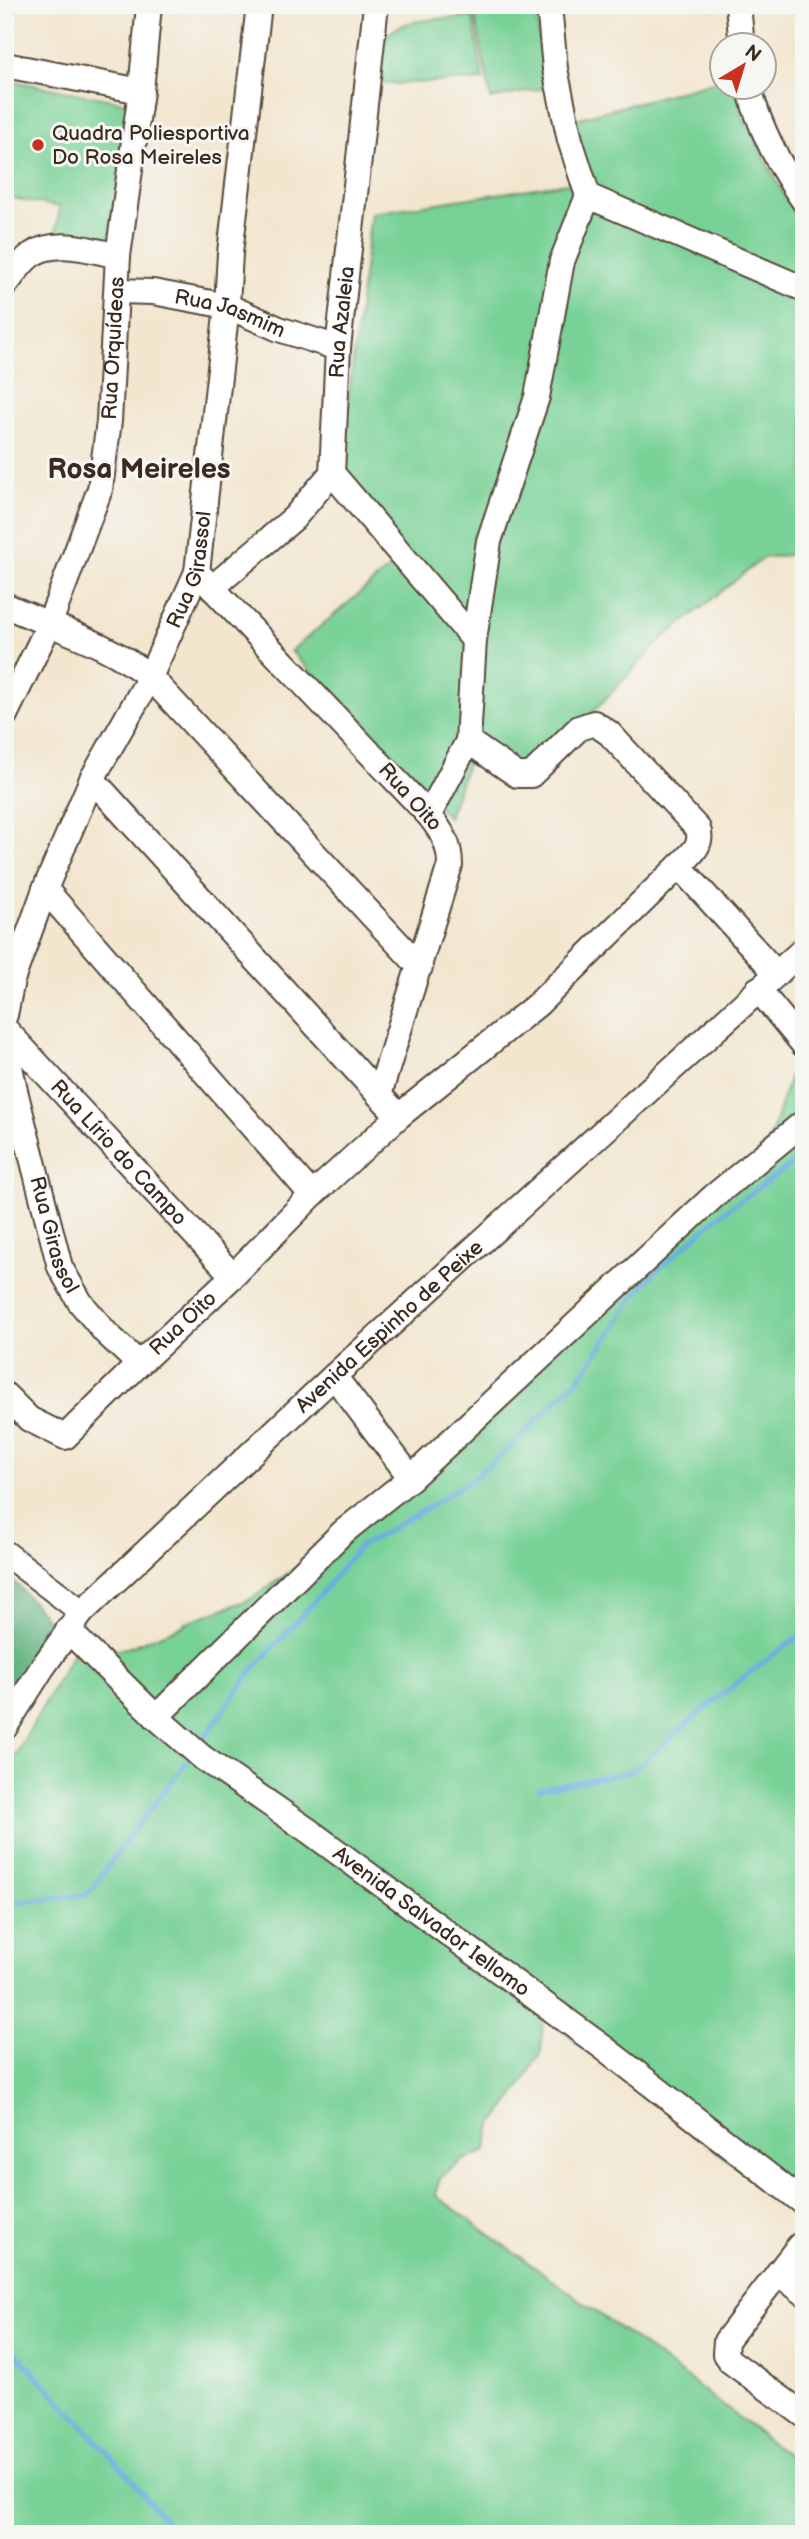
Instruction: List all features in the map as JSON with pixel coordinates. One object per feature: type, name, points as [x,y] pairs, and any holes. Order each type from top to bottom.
[{"type":"street","name":"Rua Orquídeas","points":[[5,715],[49,625],[100,489],[109,421],[118,256],[141,90],[149,5]]},
{"type":"street","name":"Rua Girassol","points":[[5,1015],[12,980],[92,779],[204,580],[230,253],[259,5]]},
{"type":"street","name":"Rua Azaleia","points":[[331,473],[338,348],[376,5]]},
{"type":"street","points":[[429,815],[468,741],[474,640],[488,541],[537,397],[562,261],[588,196],[570,139],[555,69],[549,5]]},
{"type":"street","points":[[737,5],[740,32]]},
{"type":"street","points":[[5,65],[141,90]]},
{"type":"street","points":[[752,102],[766,139],[804,201]]},
{"type":"street","points":[[588,196],[804,289]]},
{"type":"street","points":[[5,285],[27,259],[48,248],[68,247],[118,256]]},
{"type":"street","name":"Rua Jasmim","points":[[117,291],[153,292],[227,306],[279,329],[338,348]]},
{"type":"street","points":[[204,580],[294,518],[331,473],[474,640]]},
{"type":"street","name":"Rua Oito","points":[[204,580],[429,815],[444,835],[450,851],[450,865],[379,1095]]},
{"type":"street","points":[[5,605],[109,650],[150,677],[420,968]]},
{"type":"street","name":"Rua Oito","points":[[5,1395],[29,1419],[65,1437],[233,1276],[312,1195],[399,1116],[538,1004],[679,866],[700,840],[698,828],[610,733],[594,723],[579,728],[531,775],[526,776],[517,775],[468,741]]},
{"type":"street","points":[[92,779],[399,1116]]},
{"type":"street","points":[[679,866],[767,981],[804,1045]]},
{"type":"street","points":[[46,889],[312,1195]]},
{"type":"street","name":"Avenida Espinho de Peixe","points":[[5,1727],[75,1621],[334,1376],[804,949]]},
{"type":"street","name":"Rua Lírio do Campo","points":[[5,1029],[233,1276]]},
{"type":"street","name":"Rua Girassol","points":[[5,1041],[15,1091],[60,1267],[80,1302],[105,1332],[139,1364]]},
{"type":"street","points":[[156,1717],[342,1533],[411,1478],[713,1198],[804,1122]]},
{"type":"street","points":[[334,1376],[411,1478]]},
{"type":"street","name":"Avenida Salvador Iellomo","points":[[5,1553],[75,1621],[156,1717],[194,1751],[309,1831],[608,2051],[804,2203]]},
{"type":"street","points":[[799,2246],[726,2342],[725,2354],[730,2361],[804,2415]]},
{"type":"street","points":[[778,2273],[804,2293]]},
{"type":"green space","points":[[535,5],[545,88],[491,99],[474,11]]},
{"type":"green space","points":[[5,9],[11,14],[7,80],[128,103],[109,245],[55,238],[60,207],[5,197]]},
{"type":"green space","points":[[473,17],[483,80],[385,84],[380,52],[384,40],[393,31],[418,21]]},
{"type":"green space","points":[[708,83],[708,102],[741,102],[744,119],[783,193],[804,225],[804,553],[763,558],[660,641],[527,782],[472,751],[448,817],[291,651],[391,567],[348,499],[339,475],[371,213],[568,183],[574,175],[557,124]]},
{"type":"green space","points":[[804,1032],[804,2219],[543,2016],[541,2052],[492,2126],[485,2152],[463,2160],[440,2178],[435,2195],[682,2374],[804,2468],[804,2534],[5,2534],[5,1774],[73,1653],[127,1648],[185,1625],[184,1623],[251,1599],[328,1546],[768,1144]]},
{"type":"green space","points":[[5,1575],[20,1587],[49,1622],[45,1634],[5,1699]]},
{"type":"waterway","points":[[199,1745],[251,1672],[359,1547],[474,1478],[504,1453],[580,1377],[630,1301],[653,1274],[721,1214],[804,1156]]},
{"type":"waterway","points":[[539,1789],[629,1772],[740,1680],[804,1633]]},
{"type":"waterway","points":[[5,1903],[85,1895],[90,1892],[191,1756]]},
{"type":"waterway","points":[[5,2341],[124,2470],[176,2534]]},
{"type":"place","name":"Quadra Poliesportiva Do Rosa Meireles","points":[[38,145]]},
{"type":"district","name":"Rosa Meireles","points":[[139,469]]}]
